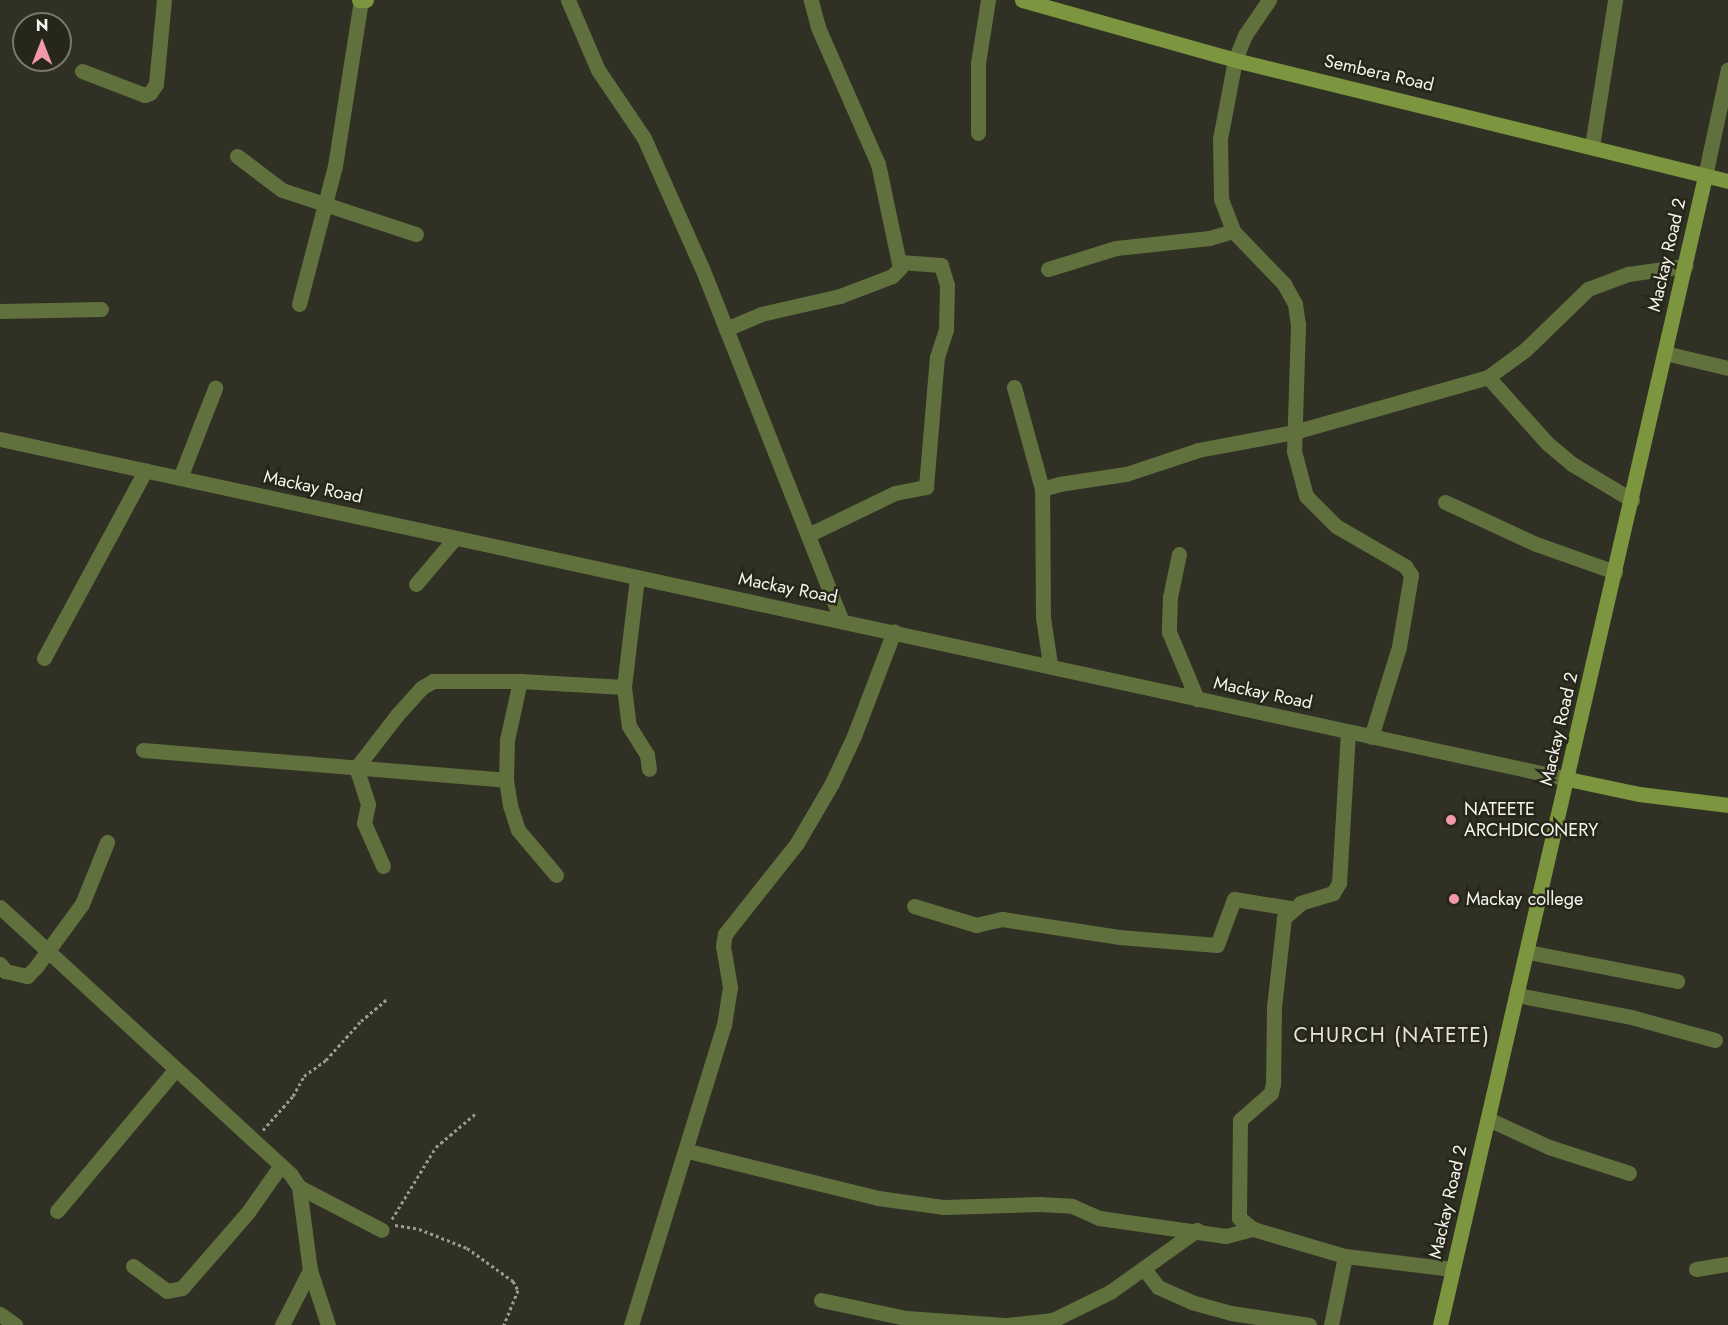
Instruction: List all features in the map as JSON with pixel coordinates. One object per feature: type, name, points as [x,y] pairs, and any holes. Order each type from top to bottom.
[{"type":"street","points":[[82,71],[145,95],[150,93],[156,84],[164,0]]},
{"type":"street","points":[[299,304],[327,204],[360,0],[366,0]]},
{"type":"street","points":[[568,0],[598,70],[644,138],[726,329],[841,618]]},
{"type":"street","points":[[726,329],[761,314],[840,296],[899,271],[900,262],[878,164],[818,27],[811,0]]},
{"type":"street","points":[[978,133],[978,63],[988,0]]},
{"type":"street","name":"Sembera Road","points":[[1022,0],[1235,60],[1728,181]]},
{"type":"street","points":[[1269,0],[1245,35],[1235,60],[1220,154],[1221,199],[1233,231],[1284,284],[1295,304],[1298,383],[1294,432],[1297,470],[1306,496],[1336,526],[1405,566],[1411,575],[1399,647],[1371,737]]},
{"type":"street","points":[[1592,146],[1616,0]]},
{"type":"street","points":[[1705,176],[1728,69]]},
{"type":"street","points":[[237,156],[282,190],[416,234]]},
{"type":"street","name":"Mackay Road 2","points":[[1440,1325],[1568,779],[1705,176]]},
{"type":"street","points":[[1048,269],[1116,248],[1147,242],[1209,238],[1233,231]]},
{"type":"street","points":[[808,535],[895,493],[926,487],[938,357],[946,330],[947,285],[941,265],[900,262]]},
{"type":"street","points":[[1041,489],[1126,474],[1198,450],[1294,432],[1488,377],[1525,350],[1588,289],[1628,274],[1684,266]]},
{"type":"street","points":[[0,311],[101,309]]},
{"type":"street","points":[[1665,353],[1728,368]]},
{"type":"street","points":[[1488,377],[1547,443],[1572,464],[1632,500]]},
{"type":"street","points":[[1014,387],[1041,489],[1043,616],[1050,664]]},
{"type":"street","points":[[180,478],[215,388]]},
{"type":"street","name":"Mackay Road","points":[[0,439],[637,578],[841,618],[1197,699],[1568,779]]},
{"type":"street","points":[[44,658],[145,471]]},
{"type":"street","points":[[1445,502],[1536,544],[1615,572]]},
{"type":"street","points":[[416,584],[455,538]]},
{"type":"street","points":[[1179,554],[1168,622],[1172,644],[1197,699]]},
{"type":"street","points":[[637,578],[624,687],[629,726],[647,755],[649,769]]},
{"type":"street","points":[[631,1325],[688,1151],[729,1002],[725,934],[797,843],[832,783],[894,631]]},
{"type":"street","points":[[356,768],[397,715],[421,688],[433,681],[520,681],[624,687]]},
{"type":"street","points":[[520,681],[507,740],[506,780],[518,830],[556,874]]},
{"type":"street","points":[[914,906],[976,925],[1002,919],[1119,937],[1217,945],[1234,899],[1290,908],[1333,893],[1340,883],[1348,732]]},
{"type":"street","points":[[143,750],[506,780]]},
{"type":"street","points":[[356,768],[368,804],[364,823],[383,866]]},
{"type":"street","points":[[1568,779],[1639,794],[1728,804]]},
{"type":"street","points":[[0,964],[5,971],[27,976],[48,953],[82,904],[107,842]]},
{"type":"street","points":[[0,907],[281,1165],[299,1187],[382,1230]]},
{"type":"street","points":[[1290,908],[1284,918],[1279,950],[1271,1093],[1242,1116],[1239,1125],[1239,1218],[1253,1229],[1345,1256],[1452,1269]]},
{"type":"street","points":[[1528,952],[1677,981]]},
{"type":"street","points":[[1517,996],[1631,1017],[1715,1040]]},
{"type":"street","points":[[57,1211],[175,1070]]},
{"type":"street","points":[[1488,1119],[1549,1147],[1629,1173]]},
{"type":"street","points":[[688,1151],[878,1198],[944,1207],[1072,1206],[1099,1218],[1197,1230],[1226,1236],[1253,1229]]},
{"type":"street","points":[[133,1266],[167,1292],[182,1288],[248,1212],[281,1165]]},
{"type":"street","points":[[299,1187],[310,1270],[328,1325]]},
{"type":"street","points":[[821,1300],[906,1318],[1006,1325],[1053,1320],[1110,1292],[1197,1230]]},
{"type":"street","points":[[1331,1325],[1345,1256]]},
{"type":"street","points":[[1696,1269],[1728,1264]]},
{"type":"street","points":[[1144,1269],[1158,1287],[1191,1302],[1231,1313],[1309,1325]]},
{"type":"street","points":[[282,1325],[310,1270]]},
{"type":"street","points":[[0,1314],[15,1325]]},
{"type":"path","points":[[252,1139],[271,1124],[304,1076],[326,1060],[361,1021],[388,999]]},
{"type":"path","points":[[475,1114],[436,1147],[395,1209],[390,1227],[399,1224],[452,1242],[513,1281],[518,1290],[504,1325]]},
{"type":"place","name":"NATEETE ARCHDICONERY","points":[[1451,820]]},
{"type":"place","name":"Mackay college","points":[[1454,899]]},
{"type":"district","name":"CHURCH (NATETE)","points":[[1392,1035]]}]
